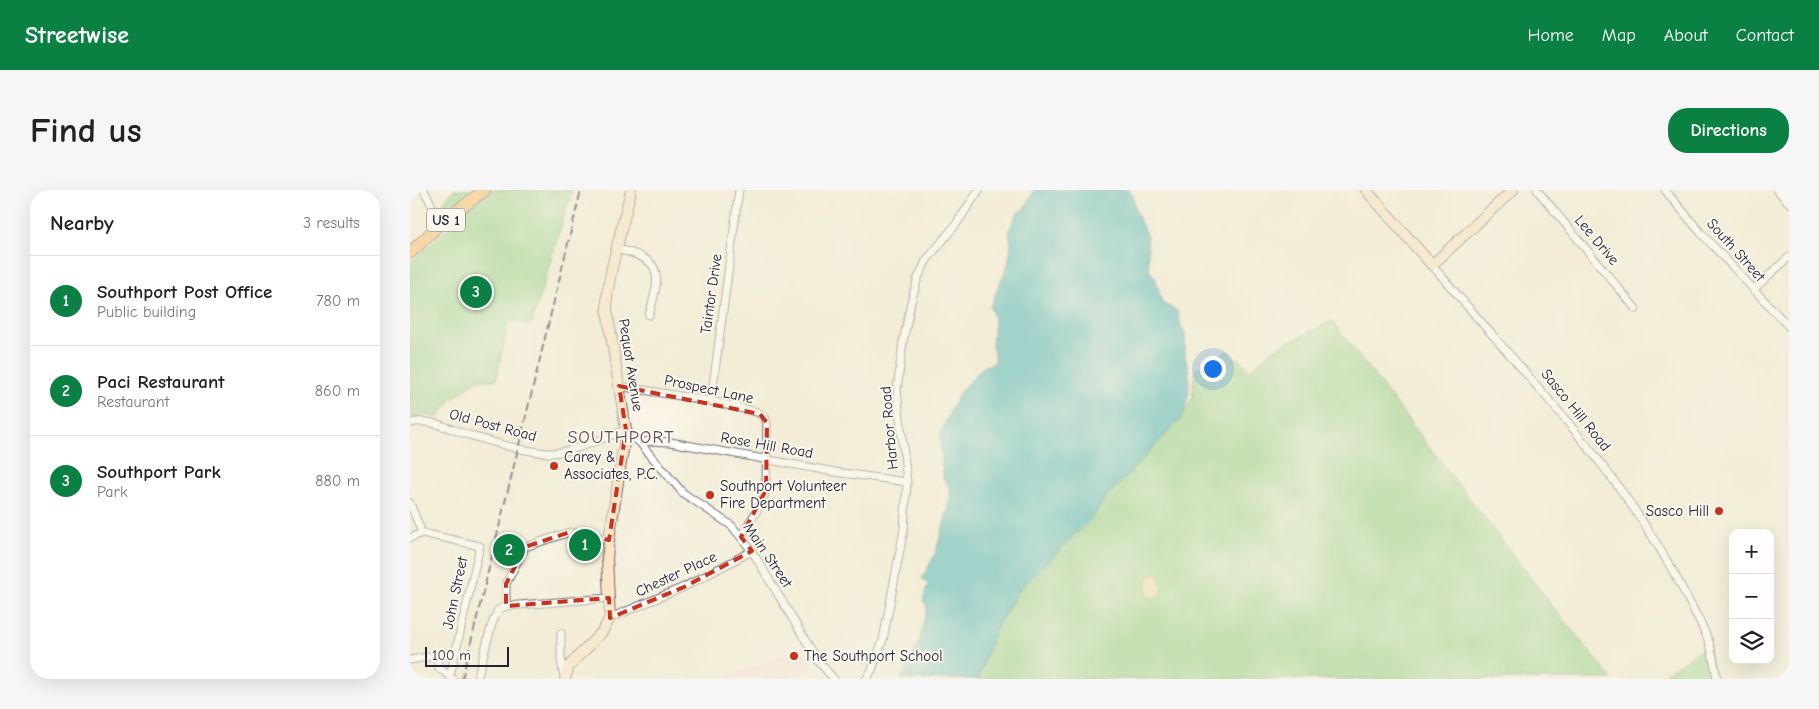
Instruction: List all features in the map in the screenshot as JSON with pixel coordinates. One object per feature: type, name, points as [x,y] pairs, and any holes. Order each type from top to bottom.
[{"type":"main road","name":"US 1","points":[[410,253],[441,224],[485,190]]},
{"type":"street","points":[[424,190],[441,224]]},
{"type":"street","name":"Pequot Avenue","points":[[610,618],[609,540],[626,430],[606,310],[607,294],[631,190]]},
{"type":"street","name":"Taintor Drive","points":[[711,401],[739,190]]},
{"type":"street","name":"Harbor Road","points":[[866,679],[872,670],[883,640],[904,530],[907,482],[897,390],[903,342],[911,302],[918,278],[926,261],[957,223],[979,190]]},
{"type":"street","name":"Sasco Hill Road","points":[[1366,190],[1587,446],[1644,524],[1668,563],[1705,632],[1712,652],[1717,679]]},
{"type":"street","points":[[1432,265],[1513,190]]},
{"type":"street","name":"Lee Drive","points":[[1537,190],[1636,309]]},
{"type":"street","name":"South Street","points":[[1665,190],[1753,290],[1789,327]]},
{"type":"street","points":[[1777,190],[1789,203]]},
{"type":"street","points":[[617,249],[643,256],[649,260],[656,274],[657,286],[649,315]]},
{"type":"street","points":[[1753,290],[1789,257]]},
{"type":"street","name":"Prospect Lane","points":[[619,386],[711,401],[757,412],[763,415],[767,423],[767,459]]},
{"type":"street","name":"Old Post Road","points":[[410,423],[423,420],[433,422],[492,441],[533,451],[551,453],[569,450],[626,430]]},
{"type":"street","points":[[626,430],[640,443]]},
{"type":"street","name":"Rose Hill Road","points":[[640,443],[651,441],[670,442],[907,482]]},
{"type":"street","name":"Main Street","points":[[640,443],[683,493],[724,520],[741,537],[752,551],[818,661],[834,679]]},
{"type":"street","points":[[741,537],[762,502],[766,490],[767,459]]},
{"type":"street","points":[[410,503],[422,533],[410,538]]},
{"type":"street","points":[[506,606],[506,584],[525,547],[570,532],[609,540]]},
{"type":"street","name":"John Street","points":[[422,533],[480,546],[452,677]]},
{"type":"street","name":"Chester Place","points":[[610,618],[684,587],[752,551]]},
{"type":"street","points":[[477,679],[492,624],[498,610],[506,606],[609,598]]},
{"type":"street","points":[[566,676],[570,666],[602,632],[610,618]]},
{"type":"street","points":[[561,633],[561,658],[563,673],[566,676]]},
{"type":"street","points":[[410,660],[456,652]]},
{"type":"street","points":[[436,657],[439,668],[452,677]]},
{"type":"highlighted area","points":[[619,386],[760,414],[767,423],[766,490],[741,537],[752,551],[684,587],[610,618],[609,598],[506,606],[506,584],[525,547],[570,532],[609,540],[626,430]]},
{"type":"shaded area","name":"The Southport School","points":[[802,646],[814,665],[793,676],[795,679],[725,679]]},
{"type":"green space","points":[[454,190],[572,190],[531,325],[509,320],[496,380],[477,380],[450,401],[438,418],[429,415],[410,417],[410,263],[457,221],[443,202]]},
{"type":"green space","points":[[1332,321],[1550,603],[1612,679],[978,679],[994,632],[1019,590],[1092,518],[1105,499],[1183,416],[1192,398],[1195,370],[1227,351],[1251,370],[1272,350]]},
{"type":"green space","points":[[1708,645],[1714,679],[1656,679]]},
{"type":"sand","points":[[1157,572],[1162,587],[1160,595],[1152,598],[1147,596],[1146,590],[1149,576]]},
{"type":"water","points":[[1034,190],[1129,190],[1133,196],[1135,210],[1147,236],[1149,270],[1156,279],[1162,303],[1177,311],[1185,333],[1185,357],[1189,370],[1189,392],[1183,416],[1105,499],[1092,518],[1019,590],[994,632],[978,679],[901,679],[919,641],[927,607],[923,600],[928,584],[922,579],[935,554],[950,504],[950,488],[943,478],[940,435],[960,392],[984,366],[994,364],[995,359],[992,346],[994,318],[990,307],[1008,264],[1011,245],[1009,230],[1018,212],[1024,210]]},
{"type":"railway","points":[[462,679],[581,190]]},
{"type":"place","name":"Southport Park","points":[[476,292]]},
{"type":"place","name":"Carey & Associates, P.C.","points":[[554,466]]},
{"type":"place","name":"Southport Volunteer Fire Department","points":[[710,495]]},
{"type":"place","name":"Sasco Hill","points":[[1719,511]]},
{"type":"place","name":"Southport Post Office","points":[[585,545]]},
{"type":"place","name":"Paci Restaurant","points":[[509,550]]},
{"type":"place","name":"The Southport School","points":[[794,656]]},
{"type":"district","name":"SOUTHPORT","points":[[621,437]]}]
